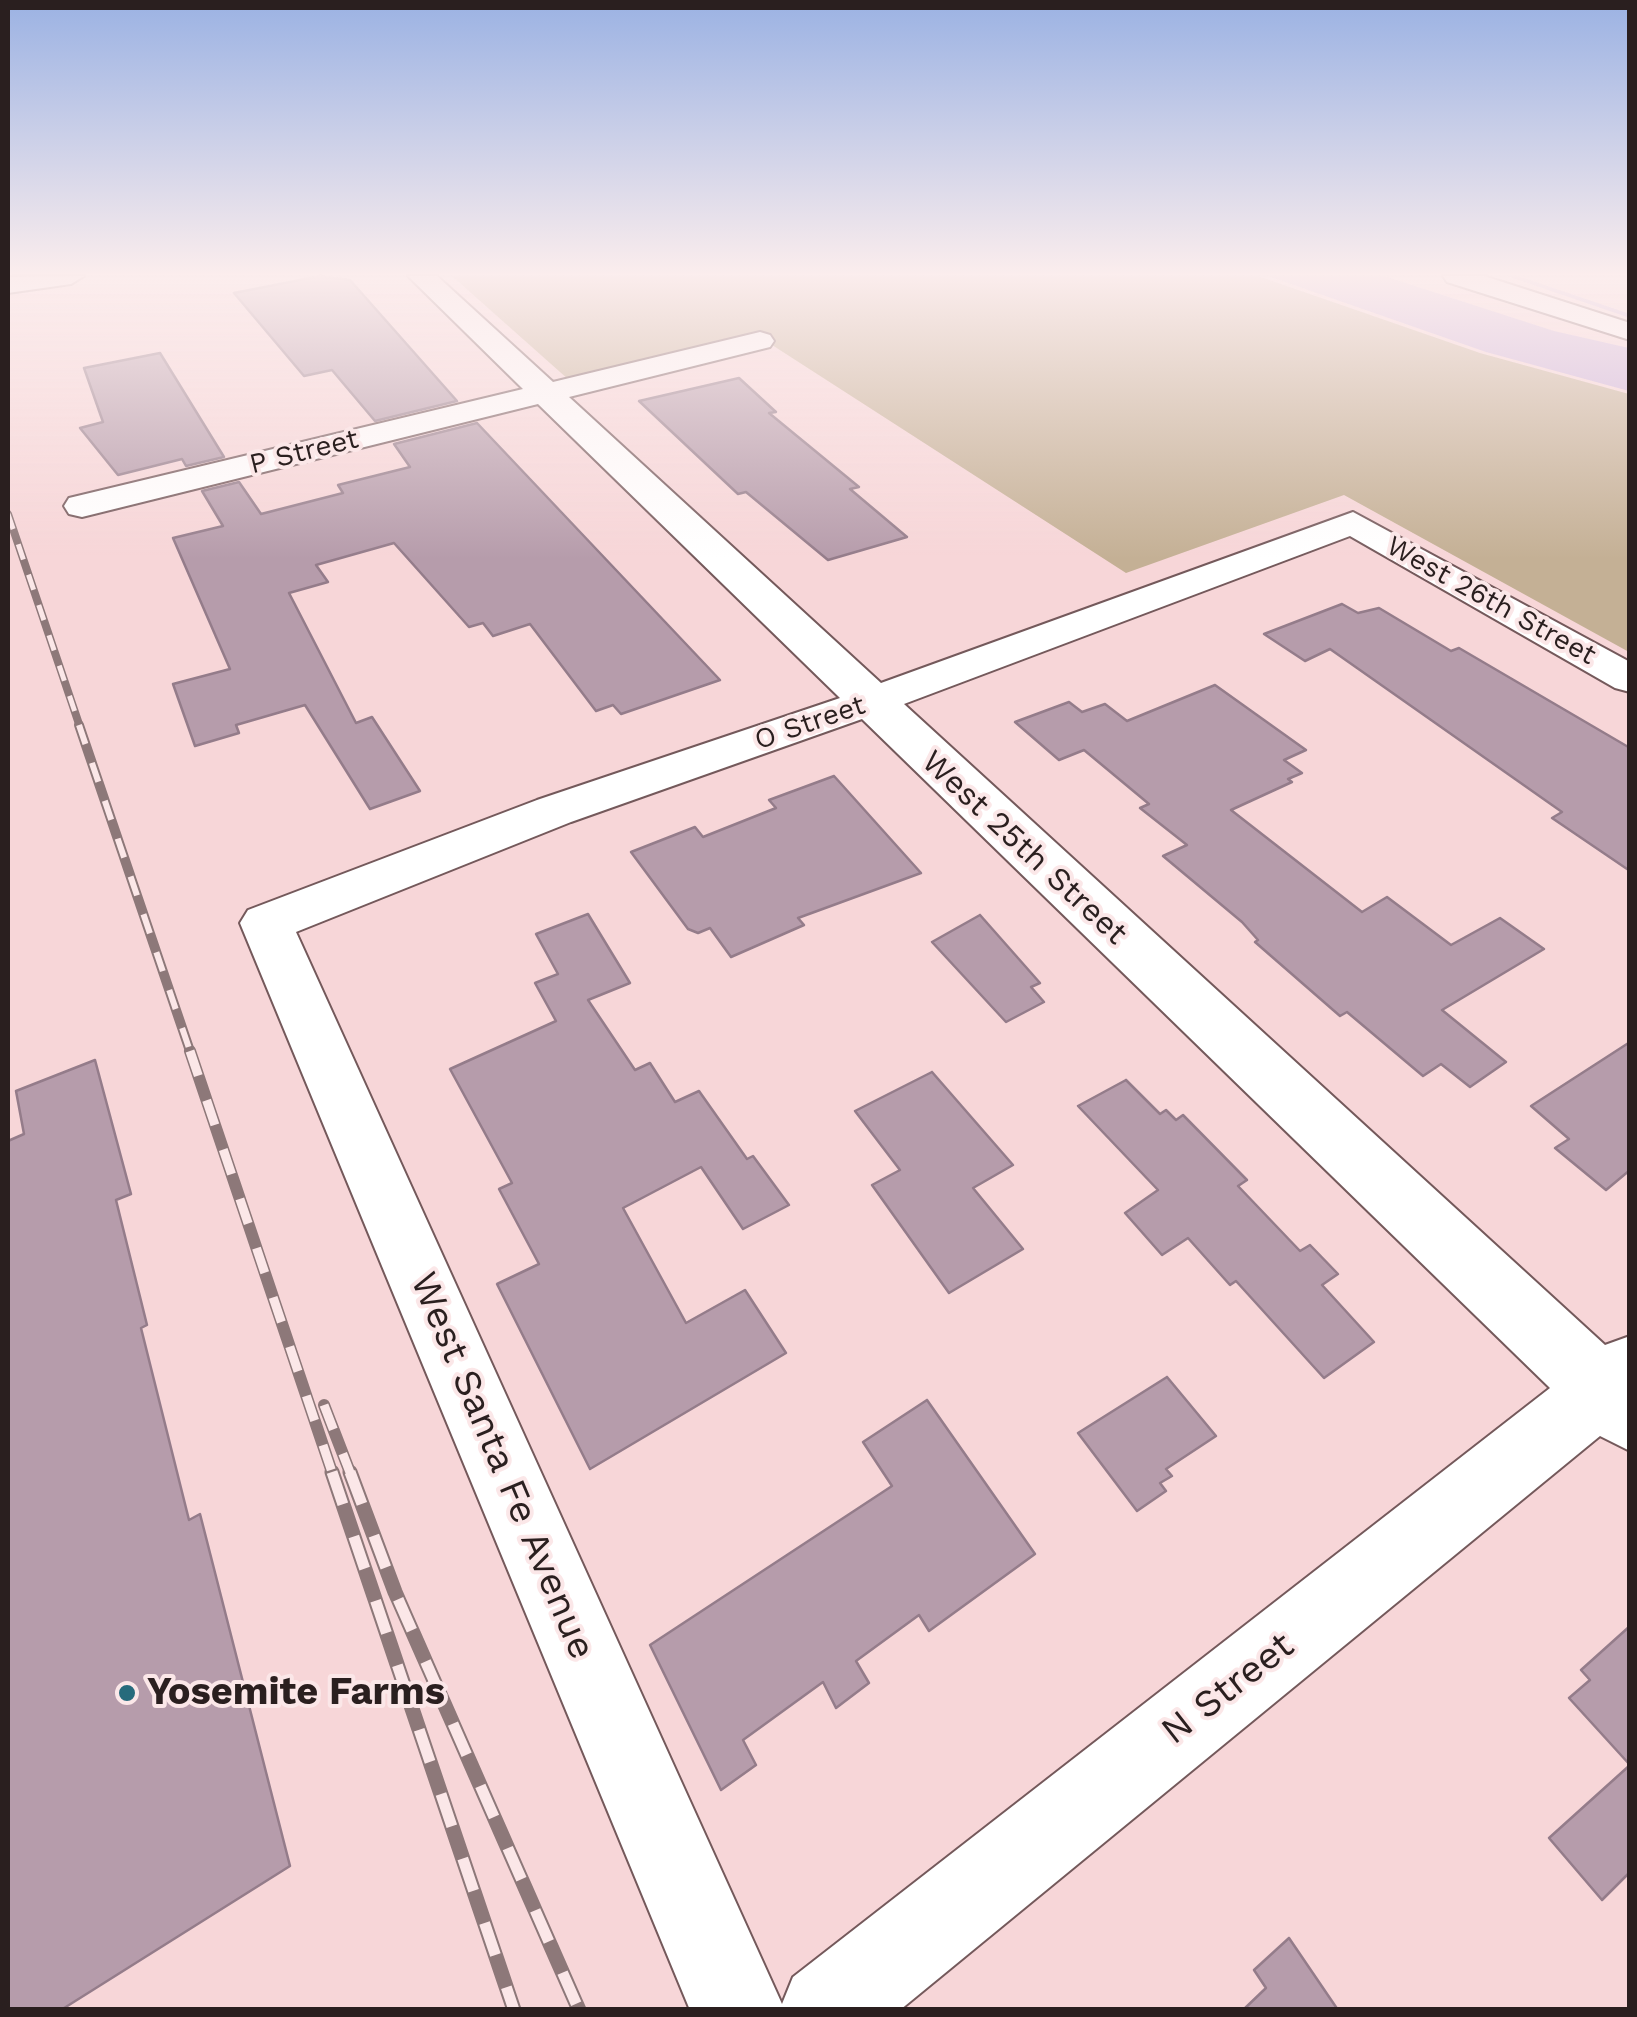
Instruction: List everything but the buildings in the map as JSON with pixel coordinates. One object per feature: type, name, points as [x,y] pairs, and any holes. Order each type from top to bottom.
[{"type":"street","name":"West 25th Street","points":[[518,370],[869,702],[1620,1392]]},
{"type":"street","name":"P Street","points":[[82,506],[641,370]]},
{"type":"street","name":"O Street","points":[[266,923],[554,811],[869,702],[1354,524]]},
{"type":"street","name":"West 26th Street","points":[[1354,524],[1630,679]]},
{"type":"street","name":"West Santa Fe Avenue","points":[[266,923],[737,2010]]},
{"type":"street","name":"N Street","points":[[826,2010],[1620,1392]]},
{"type":"shaded area","points":[[558,370],[609,370],[569,380]]},
{"type":"shaded area","points":[[811,370],[1542,370],[1629,394],[1629,652],[1344,495],[1126,573]]},
{"type":"shaded area","points":[[1552,370],[1629,370],[1629,391]]},
{"type":"railway","points":[[8,514],[80,727]]},
{"type":"railway","points":[[79,725],[191,1054]]},
{"type":"railway","points":[[190,1051],[333,1475]]},
{"type":"railway","points":[[324,1405],[351,1475]]},
{"type":"railway","points":[[332,1472],[514,2010]]},
{"type":"railway","points":[[350,1472],[395,1592],[579,2010]]},
{"type":"place","name":"Yosemite Farms","points":[[127,1693]]}]
